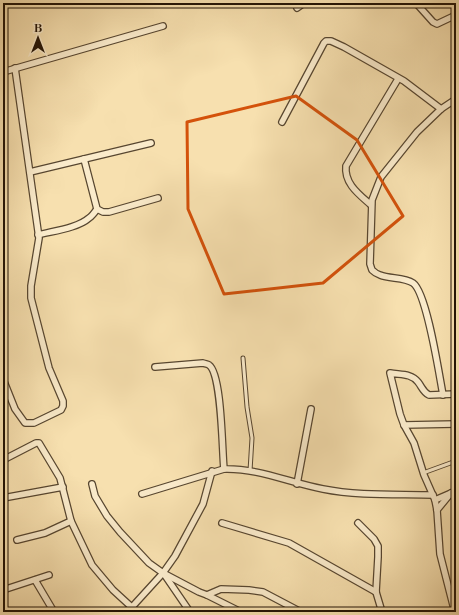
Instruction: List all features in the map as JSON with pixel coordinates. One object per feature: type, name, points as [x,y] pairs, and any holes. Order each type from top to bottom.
[{"type":"street","points":[[297,8],[304,3]]},
{"type":"street","points":[[416,3],[433,22],[437,24],[456,15]]},
{"type":"street","points":[[3,72],[163,26]]},
{"type":"street","points":[[282,122],[326,41],[331,41],[344,47],[398,79],[441,109]]},
{"type":"street","points":[[3,379],[15,408],[25,423],[34,424],[61,410],[63,406],[49,368],[31,298],[38,235],[15,68]]},
{"type":"street","points":[[371,205],[352,186],[346,172],[346,166],[398,79]]},
{"type":"street","points":[[443,395],[430,329],[418,290],[411,282],[380,275],[372,270],[370,264],[371,205],[381,177],[387,167],[417,132],[441,109],[456,99]]},
{"type":"street","points":[[30,172],[151,143]]},
{"type":"street","points":[[84,159],[97,209],[103,212],[109,212],[158,198]]},
{"type":"street","points":[[38,235],[70,227],[85,221],[90,218],[97,209]]},
{"type":"street","points":[[155,367],[203,363],[210,365],[214,372],[218,387],[224,469]]},
{"type":"street","points":[[445,612],[455,609],[440,554],[437,510],[434,498],[423,473],[414,443],[404,425],[390,373],[413,377],[429,395],[456,394]]},
{"type":"street","points":[[297,484],[311,409]]},
{"type":"street","points":[[404,425],[456,424]]},
{"type":"street","points":[[3,460],[36,442],[39,443],[60,478],[71,521],[92,565],[113,590],[137,612]]},
{"type":"street","points":[[142,494],[212,471],[237,468],[297,484],[350,493],[434,498],[454,492]]},
{"type":"street","points":[[132,607],[163,573],[175,556],[203,504],[212,471]]},
{"type":"street","points":[[92,484],[95,496],[107,516],[149,563],[163,573],[241,612]]},
{"type":"street","points":[[3,498],[63,487]]},
{"type":"street","points":[[437,510],[454,492]]},
{"type":"street","points":[[17,540],[45,533],[71,521]]},
{"type":"street","points":[[222,523],[289,543],[376,592]]},
{"type":"street","points":[[358,523],[374,539],[378,546],[376,592],[382,612]]},
{"type":"street","points":[[163,573],[190,612]]},
{"type":"street","points":[[3,590],[49,575]]},
{"type":"street","points":[[35,580],[54,612]]},
{"type":"street","points":[[207,595],[221,589],[263,592],[301,612]]},
{"type":"lane","points":[[243,358],[247,407],[252,438],[250,471]]},
{"type":"lane","points":[[423,473],[456,461]]},
{"type":"highlighted area","points":[[296,96],[357,140],[403,216],[323,283],[224,294],[188,209],[187,122]]}]
